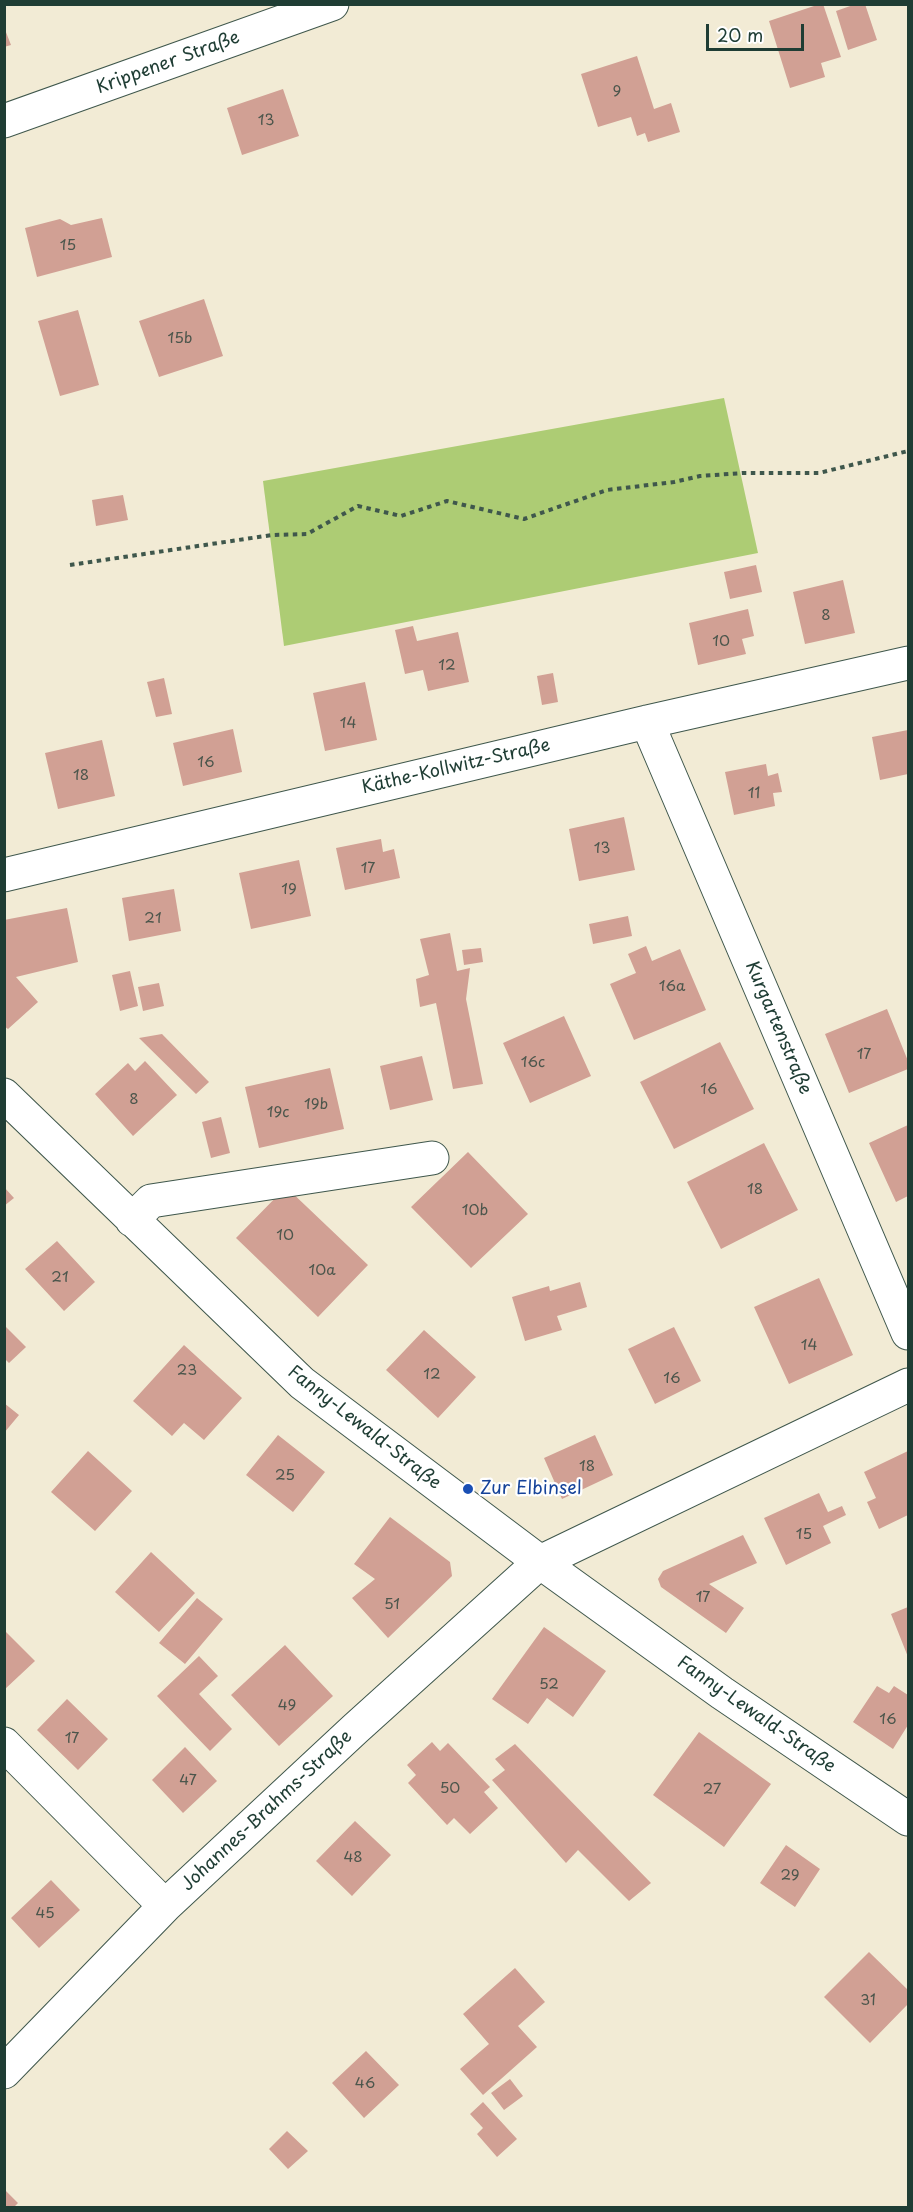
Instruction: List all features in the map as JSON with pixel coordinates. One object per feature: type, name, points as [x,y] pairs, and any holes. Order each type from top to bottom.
[{"type":"street","name":"Krippener Straße","points":[[4,121],[321,6]]},
{"type":"street","name":"Käthe-Kollwitz-Straße","points":[[4,875],[646,722],[909,663]]},
{"type":"street","name":"Kurgartenstraße","points":[[646,722],[909,1333]]},
{"type":"street","name":"Fanny-Lewald-Straße","points":[[4,1095],[302,1383],[540,1562],[722,1693],[908,1817]]},
{"type":"street","points":[[132,1221],[151,1201],[432,1158]]},
{"type":"street","points":[[540,1562],[909,1385]]},
{"type":"street","name":"Johannes-Brahms-Straße","points":[[4,2072],[165,1906],[355,1729],[540,1562]]},
{"type":"street","points":[[4,1744],[165,1906]]},
{"type":"path","points":[[70,565],[272,535],[307,534],[358,506],[401,516],[447,501],[524,519],[608,490],[674,482],[700,476],[743,473],[819,473],[909,451]]},
{"type":"green space","points":[[724,398],[758,553],[284,646],[263,481]]},
{"type":"building","points":[[823,4],[841,57],[821,63],[825,77],[790,88],[769,21]]},
{"type":"building","points":[[856,4],[865,4],[877,40],[848,50],[836,11]]},
{"type":"building","points":[[4,27],[11,45],[4,47]]},
{"type":"building","points":[[637,56],[654,109],[671,103],[680,132],[648,142],[645,133],[637,136],[631,117],[598,127],[581,74]]},
{"type":"building","points":[[283,89],[299,136],[242,155],[227,108]]},
{"type":"building","points":[[102,218],[112,257],[37,277],[25,228],[60,219],[71,225]]},
{"type":"building","points":[[204,299],[223,356],[159,377],[139,321]]},
{"type":"building","points":[[78,310],[99,385],[60,396],[38,321]]},
{"type":"building","points":[[123,495],[128,520],[96,526],[92,500]]},
{"type":"building","points":[[756,565],[762,592],[730,599],[724,572]]},
{"type":"building","points":[[843,580],[855,633],[805,644],[793,592]]},
{"type":"building","points":[[748,609],[754,636],[742,639],[746,654],[698,665],[689,623]]},
{"type":"building","points":[[413,626],[417,641],[458,632],[469,682],[428,691],[423,670],[405,674],[395,630]]},
{"type":"building","points":[[553,673],[558,702],[542,705],[537,676]]},
{"type":"building","points":[[164,678],[172,714],[156,717],[147,682]]},
{"type":"building","points":[[365,682],[377,740],[325,751],[313,693]]},
{"type":"building","points":[[233,729],[242,772],[183,786],[173,743]]},
{"type":"building","points":[[908,730],[908,774],[880,780],[872,737]]},
{"type":"building","points":[[102,740],[115,796],[58,809],[45,753]]},
{"type":"building","points":[[766,764],[768,776],[778,773],[782,792],[773,793],[775,806],[734,815],[725,772]]},
{"type":"building","points":[[624,817],[635,870],[579,881],[569,829]]},
{"type":"building","points":[[381,839],[383,852],[394,849],[400,878],[345,890],[336,848]]},
{"type":"building","points":[[299,860],[311,916],[251,929],[239,873]]},
{"type":"building","points":[[174,889],[181,931],[129,941],[122,898]]},
{"type":"building","points":[[67,908],[78,962],[16,977],[38,1002],[8,1029],[4,1026],[4,920]]},
{"type":"building","points":[[628,916],[632,936],[593,944],[589,924]]},
{"type":"building","points":[[450,933],[457,971],[470,968],[466,999],[483,1084],[453,1089],[436,1003],[420,1007],[416,979],[429,975],[420,939]]},
{"type":"building","points":[[646,946],[652,961],[680,949],[706,1010],[634,1040],[610,984],[636,973],[628,954]]},
{"type":"building","points":[[481,948],[483,962],[464,965],[462,950]]},
{"type":"building","points":[[130,971],[138,1006],[120,1011],[112,975]]},
{"type":"building","points":[[159,983],[164,1006],[143,1011],[138,987]]},
{"type":"building","points":[[887,1009],[908,1061],[908,1069],[849,1093],[825,1034]]},
{"type":"building","points":[[564,1016],[591,1076],[530,1103],[503,1043]]},
{"type":"building","points":[[162,1034],[209,1082],[196,1094],[139,1038]]},
{"type":"building","points":[[720,1042],[754,1109],[674,1149],[640,1082]]},
{"type":"building","points":[[422,1056],[433,1100],[390,1110],[380,1066]]},
{"type":"building","points":[[145,1061],[177,1095],[133,1136],[95,1094],[128,1063],[135,1071]]},
{"type":"building","points":[[330,1068],[344,1129],[259,1148],[245,1087]]},
{"type":"building","points":[[221,1117],[230,1153],[211,1158],[202,1122]]},
{"type":"building","points":[[908,1125],[908,1196],[896,1202],[869,1143]]},
{"type":"building","points":[[764,1143],[798,1210],[721,1249],[687,1182]]},
{"type":"building","points":[[468,1152],[528,1214],[471,1268],[411,1207]]},
{"type":"building","points":[[4,1187],[14,1198],[4,1206]]},
{"type":"building","points":[[286,1187],[368,1265],[318,1317],[236,1238]]},
{"type":"building","points":[[57,1241],[95,1282],[64,1311],[25,1269]]},
{"type":"building","points":[[819,1278],[853,1355],[789,1384],[754,1307]]},
{"type":"building","points":[[580,1282],[587,1307],[557,1316],[562,1330],[525,1341],[512,1297],[549,1286],[550,1291]]},
{"type":"building","points":[[4,1325],[26,1347],[9,1363],[4,1358]]},
{"type":"building","points":[[674,1327],[701,1381],[655,1404],[628,1349]]},
{"type":"building","points":[[424,1330],[476,1377],[438,1418],[386,1370]]},
{"type":"building","points":[[184,1345],[242,1398],[204,1440],[184,1423],[172,1436],[133,1401]]},
{"type":"building","points":[[4,1403],[19,1415],[4,1433]]},
{"type":"building","points":[[278,1435],[325,1472],[293,1512],[246,1475]]},
{"type":"building","points":[[595,1435],[613,1475],[562,1499],[544,1458]]},
{"type":"building","points":[[88,1451],[132,1491],[95,1531],[51,1492]]},
{"type":"building","points":[[908,1451],[908,1515],[879,1529],[867,1502],[876,1498],[864,1472]]},
{"type":"building","points":[[819,1493],[828,1512],[842,1506],[846,1515],[823,1526],[831,1543],[786,1565],[764,1518]]},
{"type":"building","points":[[390,1517],[450,1562],[452,1576],[388,1638],[352,1598],[375,1579],[354,1564]]},
{"type":"building","points":[[743,1535],[757,1563],[709,1584],[744,1608],[726,1633],[661,1587],[658,1579],[663,1571]]},
{"type":"building","points":[[151,1552],[195,1593],[159,1632],[115,1592]]},
{"type":"building","points":[[197,1598],[223,1619],[185,1664],[159,1643]]},
{"type":"building","points":[[908,1607],[908,1657],[891,1614]]},
{"type":"building","points":[[544,1627],[606,1671],[573,1717],[547,1698],[528,1724],[492,1699]]},
{"type":"building","points":[[4,1630],[35,1661],[4,1690]]},
{"type":"building","points":[[285,1645],[333,1696],[279,1746],[231,1695]]},
{"type":"building","points":[[199,1656],[218,1676],[199,1694],[232,1729],[210,1751],[157,1696]]},
{"type":"building","points":[[877,1686],[889,1693],[894,1686],[908,1695],[908,1725],[893,1749],[853,1722]]},
{"type":"building","points":[[67,1699],[108,1739],[78,1770],[37,1730]]},
{"type":"building","points":[[699,1732],[771,1784],[724,1847],[653,1795]]},
{"type":"building","points":[[432,1742],[440,1751],[448,1743],[490,1787],[484,1792],[498,1808],[470,1834],[454,1818],[447,1825],[408,1783],[416,1775],[407,1765]]},
{"type":"building","points":[[515,1744],[651,1883],[629,1901],[578,1850],[566,1863],[492,1780],[505,1770],[495,1759]]},
{"type":"building","points":[[185,1747],[217,1781],[183,1813],[152,1780]]},
{"type":"building","points":[[355,1821],[391,1855],[352,1896],[316,1861]]},
{"type":"building","points":[[786,1845],[820,1869],[795,1907],[760,1883]]},
{"type":"building","points":[[51,1880],[80,1910],[39,1948],[11,1918]]},
{"type":"building","points":[[869,1952],[908,1990],[908,2004],[870,2043],[824,1997]]},
{"type":"building","points":[[515,1968],[545,2002],[518,2026],[537,2047],[483,2095],[460,2069],[489,2044],[463,2014]]},
{"type":"building","points":[[366,2051],[399,2085],[364,2118],[332,2083]]},
{"type":"building","points":[[510,2079],[523,2096],[504,2110],[491,2093]]},
{"type":"building","points":[[483,2102],[517,2139],[497,2157],[477,2134],[483,2128],[470,2114]]},
{"type":"building","points":[[287,2131],[308,2151],[288,2169],[269,2149]]},
{"type":"building","points":[[4,2189],[18,2203],[13,2208],[4,2208]]},
{"type":"place","name":"Zur Elbinsel","points":[[468,1489]]}]
